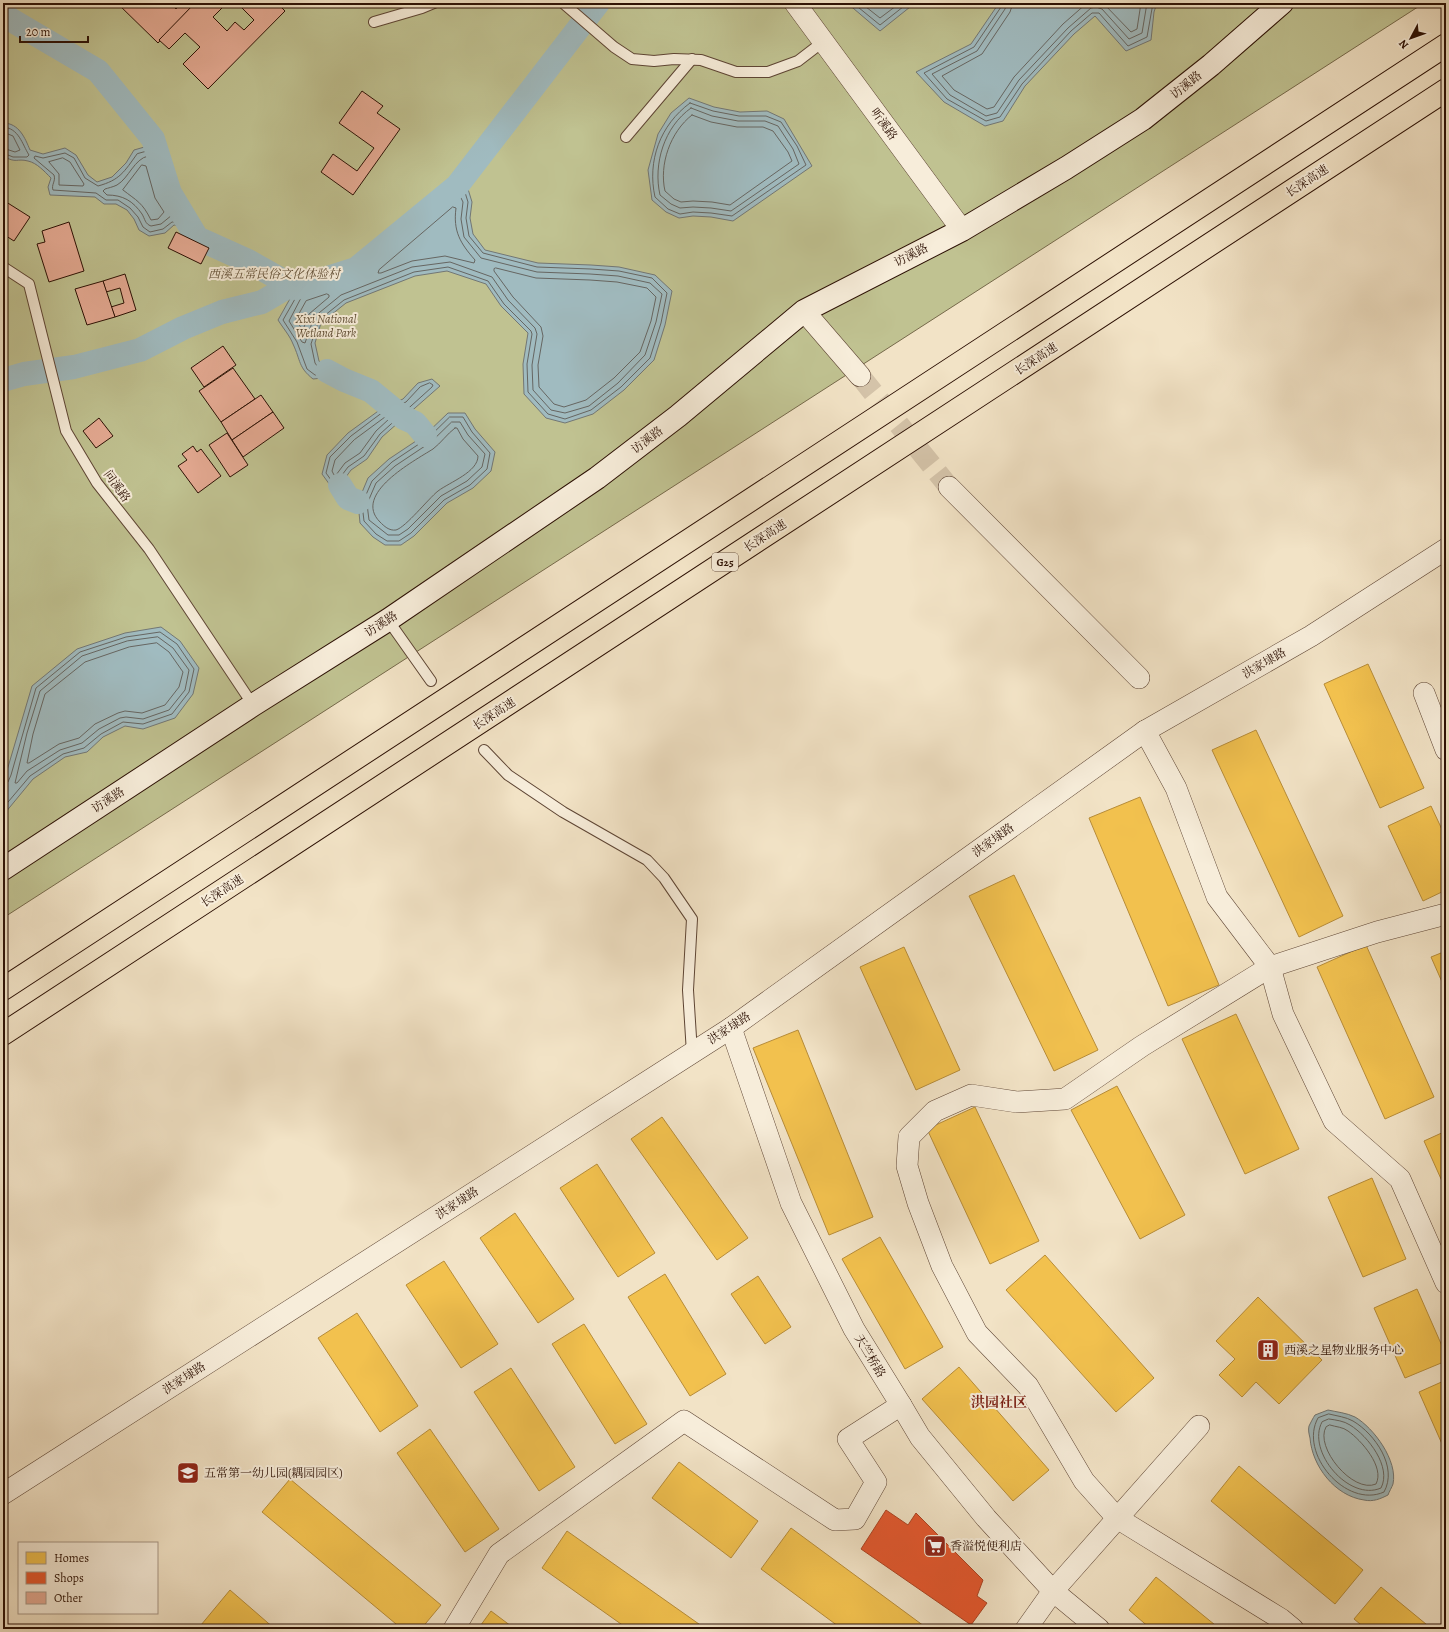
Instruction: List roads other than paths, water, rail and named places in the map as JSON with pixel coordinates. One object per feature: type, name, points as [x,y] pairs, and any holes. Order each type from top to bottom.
[{"type":"highway","points":[[3,989],[1446,45]]},
{"type":"highway","name":"长深高速","points":[[3,1034],[1446,90]]},
{"type":"street","name":"访溪路","points":[[3,869],[253,705],[388,620],[597,478],[678,416],[804,311],[962,230],[1066,168],[1143,119],[1211,65],[1282,3]]},
{"type":"street","name":"听溪路","points":[[801,10],[962,230]]},
{"type":"street","points":[[804,311],[860,376]]},
{"type":"street","points":[[949,487],[1139,678]]},
{"type":"street","name":"洪家埭路","points":[[3,1494],[731,1028],[1145,731],[1311,636],[1446,549]]},
{"type":"street","points":[[1424,692],[1446,750]]},
{"type":"street","points":[[1145,731],[1176,788],[1217,897],[1270,967],[1283,1014],[1334,1121],[1400,1179],[1446,1283]]},
{"type":"street","points":[[1293,1629],[1281,1619],[1117,1518],[1084,1481],[1028,1386],[977,1333],[942,1266],[918,1203],[907,1166],[909,1136],[935,1111],[971,1095],[1017,1102],[1065,1099],[1142,1046],[1270,967],[1377,932],[1446,914]]},
{"type":"street","name":"天竺桥路","points":[[731,1028],[791,1203],[854,1329],[900,1405],[920,1437],[986,1518],[1053,1591],[1099,1629]]},
{"type":"street","points":[[454,1629],[499,1554],[684,1421],[835,1520],[855,1519],[876,1482],[848,1439],[900,1405]]},
{"type":"street","points":[[1026,1629],[1053,1591],[1199,1426]]},
{"type":"lane","points":[[374,22],[434,3]]},
{"type":"lane","points":[[563,3],[614,47],[632,59],[654,61],[692,59],[701,60],[736,72],[768,72],[798,61],[824,41]]},
{"type":"lane","points":[[626,137],[692,59]]},
{"type":"lane","name":"问溪路","points":[[3,266],[29,284],[66,430],[98,483],[149,549],[253,705]]},
{"type":"lane","points":[[388,620],[431,681]]},
{"type":"lane","points":[[484,750],[514,779],[563,812],[647,860],[664,878],[692,919],[688,990],[692,1053]]},
{"type":"water","points":[[847,3],[915,3],[880,31]]},
{"type":"water","points":[[999,3],[1157,3],[1154,12],[1151,40],[1126,51],[1095,16],[1074,34],[1025,86],[1003,121],[985,126],[944,102],[916,72],[971,44]]},
{"type":"water","points":[[689,98],[714,107],[740,112],[767,111],[784,119],[812,166],[733,221],[711,217],[693,216],[679,218],[666,212],[652,200],[648,170],[658,134],[671,113]]},
{"type":"water","points":[[3,123],[17,128],[21,132],[30,150],[43,154],[65,148],[76,155],[88,175],[97,182],[112,177],[126,163],[134,150],[155,144],[170,193],[191,228],[174,225],[165,233],[149,236],[139,230],[134,219],[127,210],[116,204],[104,204],[95,197],[50,195],[48,187],[51,178],[40,168],[31,162],[24,160],[11,160],[3,156]]},
{"type":"water","points":[[464,176],[472,202],[470,218],[473,234],[485,250],[538,263],[619,267],[655,275],[672,291],[665,325],[654,360],[624,390],[593,414],[565,423],[546,418],[524,394],[523,364],[528,333],[501,306],[486,284],[447,271],[415,276],[346,303],[321,323],[315,343],[319,361],[327,371],[323,378],[313,379],[302,367],[292,341],[278,320],[296,288],[356,269],[413,222]]},
{"type":"water","points":[[432,379],[440,386],[382,437],[367,459],[351,470],[335,492],[322,474],[327,455],[348,433],[381,409],[403,399],[418,383]]},
{"type":"water","points":[[448,413],[465,413],[475,429],[495,452],[491,471],[473,488],[447,503],[414,536],[401,545],[385,545],[373,537],[360,523],[358,502],[368,478],[389,459],[425,435]]},
{"type":"water","points":[[161,627],[180,641],[199,668],[193,694],[175,718],[143,729],[125,726],[103,737],[87,752],[65,757],[33,779],[5,813],[3,812],[3,784],[32,686],[77,649],[125,633]]},
{"type":"water","points":[[1328,1410],[1355,1417],[1370,1429],[1377,1437],[1388,1456],[1394,1475],[1393,1484],[1388,1495],[1370,1501],[1353,1497],[1344,1493],[1335,1486],[1320,1469],[1312,1449],[1309,1428],[1315,1415]]},
{"type":"waterway","points":[[3,15],[98,71],[153,139],[170,193],[197,238],[248,261],[296,288],[356,269],[457,186],[598,3]]},
{"type":"waterway","points":[[3,380],[24,374],[74,367],[140,350],[183,328],[222,312],[262,302],[291,285]]},
{"type":"waterway","points":[[327,371],[371,391],[404,418],[415,423],[425,435]]},
{"type":"waterway","points":[[340,485],[348,498],[358,502]]},
{"type":"tunnel","points":[[860,376],[949,487]]},
{"type":"place","name":"西溪之星物业服务中心","points":[[1268,1350]]},
{"type":"place","name":"五常第一幼儿园(耦园园区)","points":[[188,1473]]},
{"type":"place","name":"香溢悦便利店","points":[[935,1546]]},
{"type":"district","name":"洪园社区","points":[[999,1402]]},
{"type":"park label","name":"西溪五常民俗文化体验村","points":[[274,274]]},
{"type":"park label","name":"Xixi National Wetland Park","points":[[326,326]]}]
